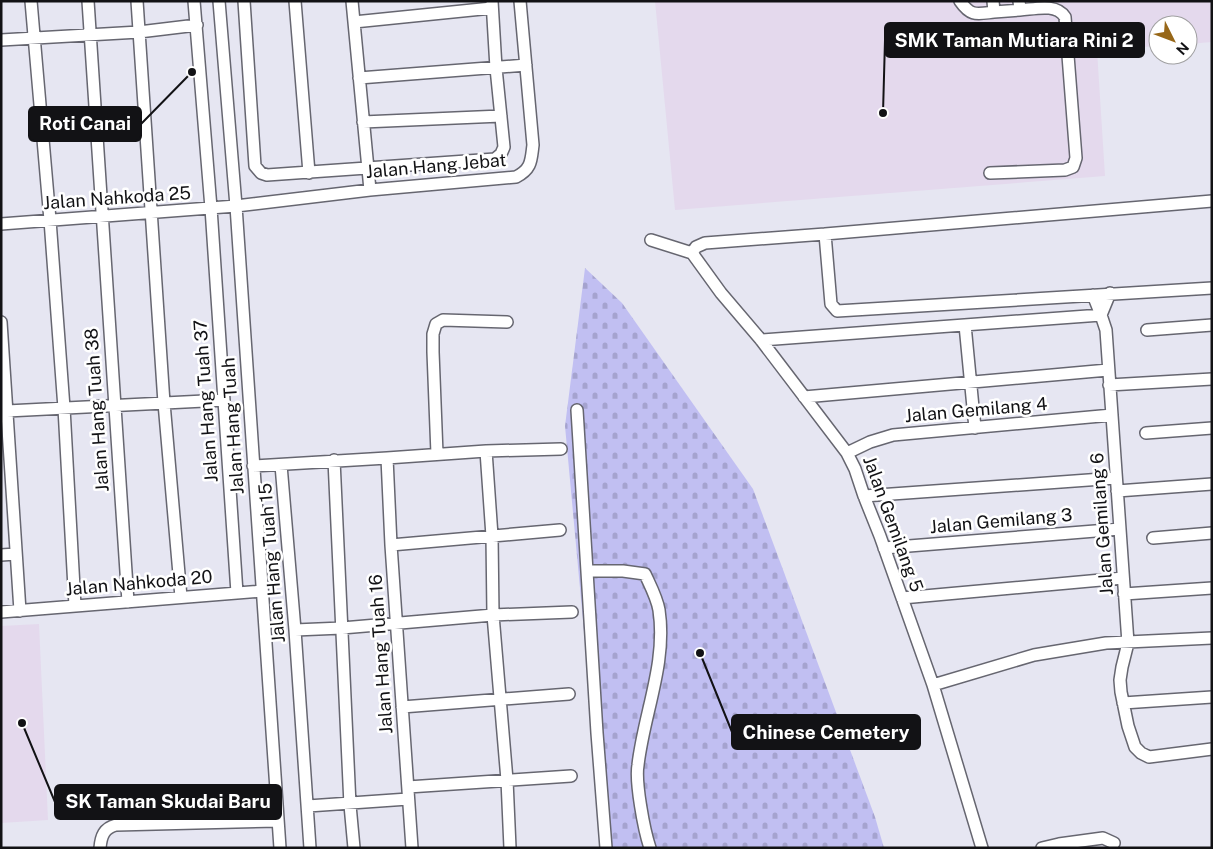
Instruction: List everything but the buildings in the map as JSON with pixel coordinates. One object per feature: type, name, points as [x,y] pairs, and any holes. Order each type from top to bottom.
[{"type":"street","points":[[31,1],[64,408],[75,606]]},
{"type":"street","name":"Jalan Hang Tuah 38","points":[[88,1],[128,602]]},
{"type":"street","points":[[137,1],[164,403],[181,597]]},
{"type":"street","name":"Jalan Hang Tuah 37","points":[[194,1],[211,208],[236,593]]},
{"type":"street","name":"Jalan Hang Tuah","points":[[219,1],[236,206],[280,848]]},
{"type":"street","points":[[244,1],[255,166],[261,173],[267,175],[309,173],[495,159],[501,154],[504,147],[492,5],[354,22]]},
{"type":"street","points":[[295,1],[309,173]]},
{"type":"street","points":[[352,1],[370,190]]},
{"type":"street","name":"Jalan Hang Jebat","points":[[236,206],[370,190],[516,176],[525,172],[531,162],[533,145],[520,1]]},
{"type":"street","points":[[960,1],[966,11],[976,14],[994,7],[1019,6],[1055,9],[1061,11],[1065,17],[1076,158],[1073,167],[1065,170],[990,173]]},
{"type":"street","points":[[1,40],[139,32],[197,25]]},
{"type":"street","points":[[359,78],[526,65]]},
{"type":"street","points":[[363,122],[501,116]]},
{"type":"street","points":[[651,240],[692,253],[696,247],[705,243],[1212,201]]},
{"type":"street","name":"Jalan Nahkoda 25","points":[[1,224],[236,206]]},
{"type":"street","points":[[825,234],[831,304],[838,311],[1212,288]]},
{"type":"street","name":"Jalan Gemilang 5","points":[[692,253],[720,293],[761,340],[848,453],[933,685],[982,848]]},
{"type":"street","name":"Jalan Gemilang 6","points":[[1093,294],[1106,330],[1128,643],[1120,680],[1128,726],[1135,747],[1149,757],[1212,750]]},
{"type":"street","points":[[761,340],[1102,315],[1110,294]]},
{"type":"street","points":[[437,454],[433,352],[433,334],[436,324],[443,320],[507,322]]},
{"type":"street","points":[[1,322],[20,611]]},
{"type":"street","points":[[965,325],[976,428]]},
{"type":"street","points":[[1147,330],[1212,325]]},
{"type":"street","points":[[804,397],[1108,370]]},
{"type":"street","points":[[1110,384],[1212,378]]},
{"type":"street","points":[[7,411],[224,400]]},
{"type":"street","points":[[577,410],[606,848]]},
{"type":"street","name":"Jalan Gemilang 4","points":[[848,453],[870,442],[893,435],[1112,415]]},
{"type":"street","points":[[1146,433],[1212,428]]},
{"type":"street","name":"Jalan Hang Tuah 15","points":[[310,848],[296,630],[282,465],[486,451],[561,449]]},
{"type":"street","points":[[486,451],[492,536],[493,615],[507,780],[510,848]]},
{"type":"street","name":"Jalan Hang Tuah 16","points":[[387,458],[391,545],[412,848]]},
{"type":"street","points":[[334,460],[350,805],[354,848]]},
{"type":"street","points":[[253,466],[282,465]]},
{"type":"street","points":[[864,496],[1116,478]]},
{"type":"street","points":[[1117,491],[1212,484]]},
{"type":"street","points":[[1,508],[14,508]]},
{"type":"street","name":"Jalan Gemilang 3","points":[[884,548],[1120,529]]},
{"type":"street","points":[[391,545],[560,530]]},
{"type":"street","points":[[1153,538],[1212,533]]},
{"type":"street","points":[[1,555],[16,554]]},
{"type":"street","points":[[587,571],[623,571],[645,574],[659,609],[661,648],[637,767],[646,836],[650,848]]},
{"type":"street","points":[[902,598],[1123,578]]},
{"type":"street","points":[[1124,594],[1212,588]]},
{"type":"street","name":"Jalan Nahkoda 20","points":[[1,612],[262,591]]},
{"type":"street","points":[[296,630],[493,615],[572,612]]},
{"type":"street","points":[[933,685],[1034,655],[1106,643],[1212,638]]},
{"type":"street","points":[[402,707],[569,694]]},
{"type":"street","points":[[1123,702],[1212,696]]},
{"type":"street","points":[[408,787],[571,776]]},
{"type":"street","points":[[308,806],[350,805],[408,799]]},
{"type":"street","points":[[100,848],[103,832],[110,826],[116,825],[278,821]]},
{"type":"street","points":[[1042,848],[1103,838],[1114,843]]},
{"type":"shaded area","points":[[655,1],[1212,1],[1212,42],[1198,43],[1198,15],[1148,15],[1148,47],[1097,50],[1105,176],[675,210]]},
{"type":"shaded area","points":[[39,624],[48,820],[1,823],[1,626]]},
{"type":"green space","points":[[585,268],[622,303],[753,489],[875,817],[884,848],[604,848],[565,426]]},
{"type":"place","name":"Roti Canai","points":[[192,72]]},
{"type":"place","name":"SMK Taman Mutiara Rini 2","points":[[883,113]]},
{"type":"place","name":"Chinese Cemetery","points":[[700,653]]},
{"type":"place","name":"SK Taman Skudai Baru","points":[[22,723]]}]
